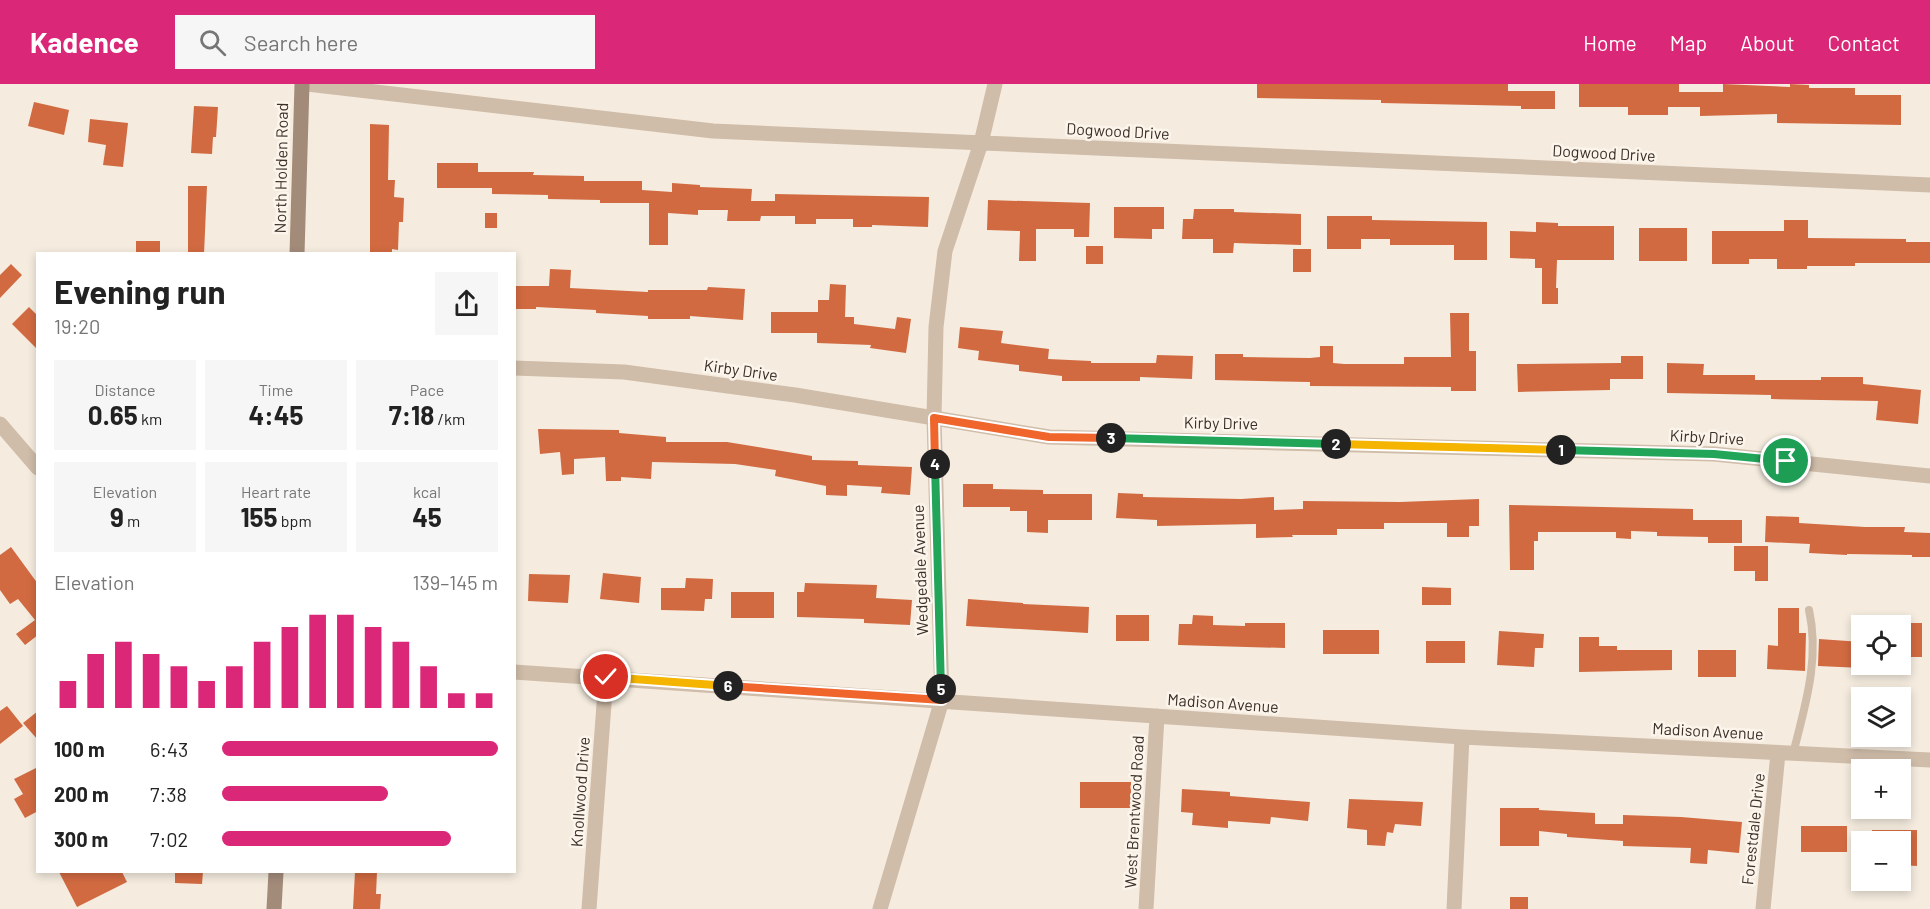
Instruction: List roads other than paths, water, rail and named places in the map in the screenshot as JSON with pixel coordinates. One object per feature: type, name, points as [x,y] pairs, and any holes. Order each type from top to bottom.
[{"type":"main road","name":"North Holden Road","points":[[297,252],[302,84]]},
{"type":"main road","points":[[274,909],[276,873]]},
{"type":"street","name":"Dogwood Drive","points":[[307,84],[713,131],[1930,185]]},
{"type":"street","name":"Wedgedale Avenue","points":[[880,909],[942,700],[934,418],[936,327],[945,250],[981,143],[994,84]]},
{"type":"street","name":"Kirby Drive","points":[[516,368],[624,372],[795,395],[1049,437],[1714,454],[1930,476]]},
{"type":"street","points":[[0,424],[36,466]]},
{"type":"street","name":"Madison Avenue","points":[[516,672],[1462,737],[1930,760]]},
{"type":"street","name":"Knollwood Drive","points":[[590,909],[606,677]]},
{"type":"street","name":"West Brentwood Road","points":[[1146,909],[1157,716]]},
{"type":"street","points":[[1454,909],[1462,737]]},
{"type":"street","name":"Forestdale Drive","points":[[1763,909],[1785,753]]},
{"type":"lane","points":[[1785,753],[1812,672],[1814,631],[1809,610]]}]
